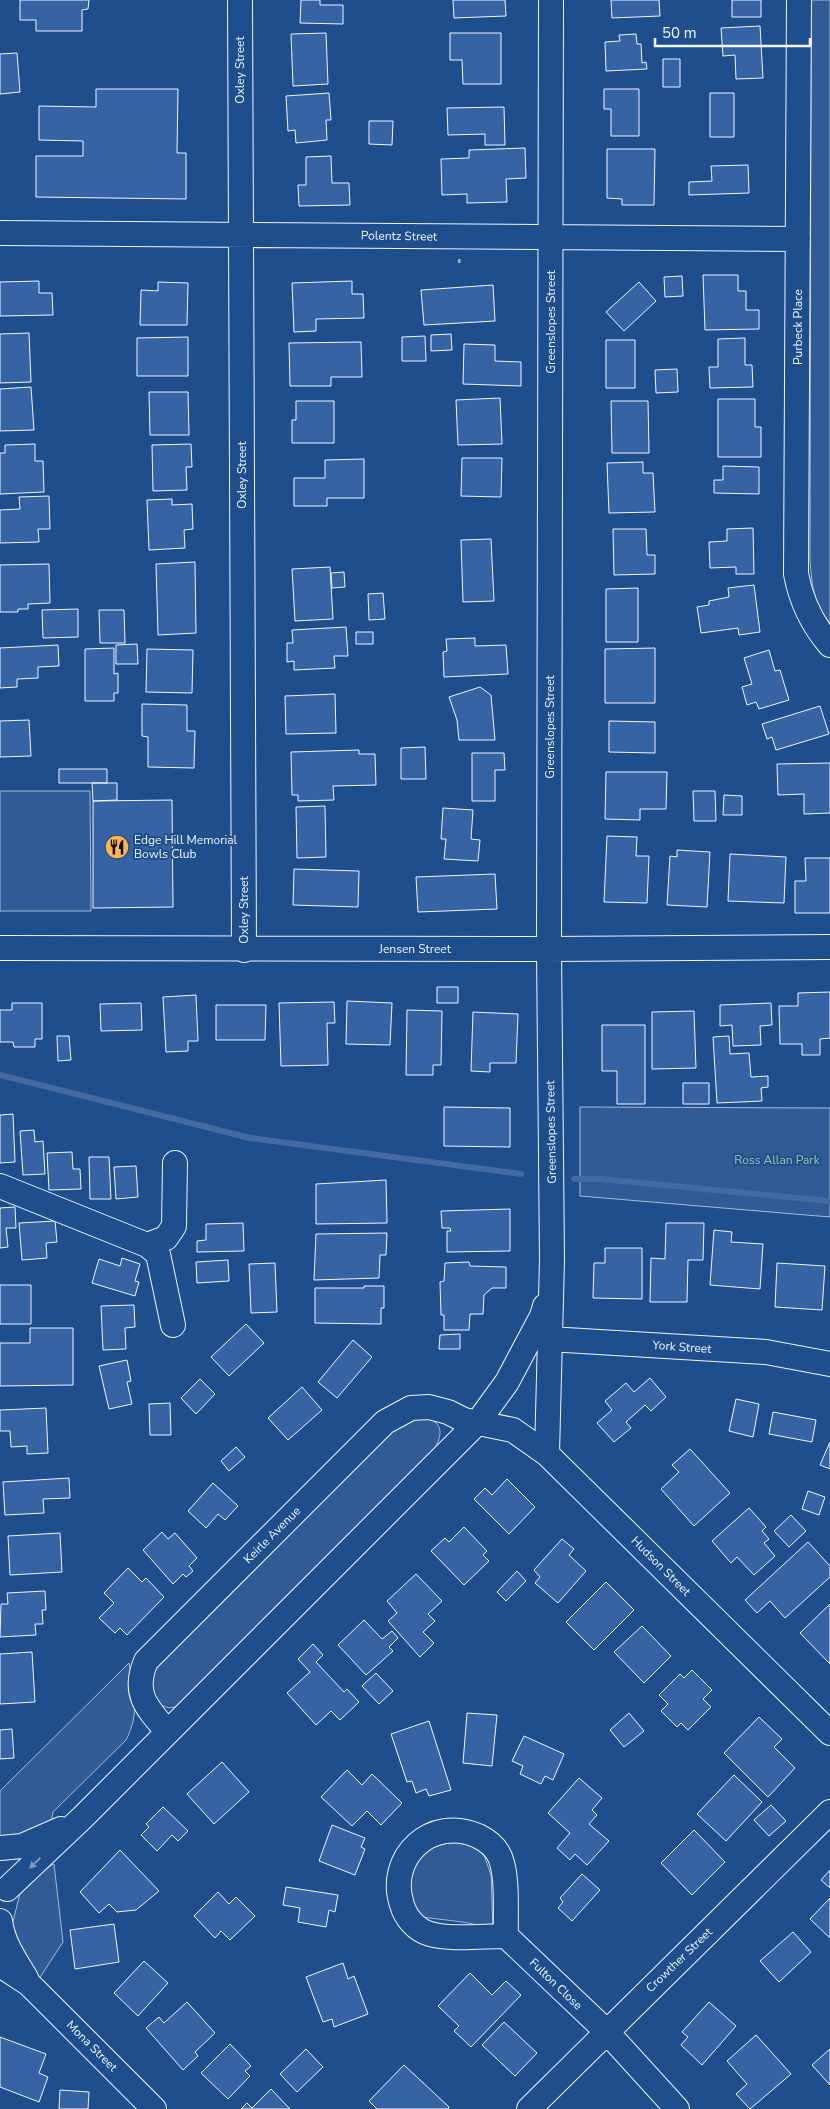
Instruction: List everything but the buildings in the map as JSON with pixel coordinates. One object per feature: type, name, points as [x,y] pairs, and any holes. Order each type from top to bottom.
[{"type":"street","name":"Oxley Street","points":[[240,0],[244,950]]},
{"type":"street","name":"Greenslopes Street","points":[[542,1335],[552,1260],[550,949],[551,0]]},
{"type":"street","name":"Purbeck Place","points":[[799,0],[796,574],[800,596],[809,615],[830,645]]},
{"type":"street","name":"Polentz Street","points":[[0,233],[798,239]]},
{"type":"street","name":"Jensen Street","points":[[0,948],[244,950],[830,947]]},
{"type":"street","points":[[147,1245],[166,1238],[174,1226],[175,1163]]},
{"type":"street","points":[[0,1186],[147,1245],[158,1254],[173,1325]]},
{"type":"street","points":[[7,1889],[83,1817],[478,1422],[542,1335]]},
{"type":"street","points":[[542,1335],[547,1454]]},
{"type":"street","name":"York Street","points":[[542,1335],[766,1352],[830,1364]]},
{"type":"street","name":"Keirle Avenue","points":[[168,1732],[151,1714],[144,1702],[140,1688],[140,1675],[146,1661],[385,1422],[411,1408],[429,1407],[448,1412],[464,1420],[478,1422]]},
{"type":"street","name":"Hudson Street","points":[[478,1422],[513,1430],[547,1454],[830,1733]]},
{"type":"street","name":"Crowther Street","points":[[529,2109],[830,1812]]},
{"type":"street","points":[[0,1848],[22,1846],[36,1841],[83,1817]]},
{"type":"street","points":[[450,1830],[468,1832],[486,1840],[499,1854],[504,1872],[506,1936],[446,1936],[429,1934],[415,1926],[404,1911],[399,1894],[399,1876],[405,1859],[416,1845],[431,1835],[450,1830]]},
{"type":"street","points":[[0,1861],[6,1874],[7,1889],[5,1903],[0,1915]]},
{"type":"street","name":"Mona Street","points":[[0,1922],[10,1952],[29,1984]]},
{"type":"street","name":"Fulton Close","points":[[506,1936],[606,2032],[677,2109]]},
{"type":"street","name":"Mona Street","points":[[0,1965],[29,1984],[154,2109]]},
{"type":"green space","points":[[811,0],[830,0],[830,623],[820,608],[814,593],[810,560]]},
{"type":"green space","points":[[0,791],[90,791],[91,911],[0,911]]},
{"type":"green space","name":"Ross Allan Park","points":[[580,1107],[830,1108],[830,1217],[580,1196]]},
{"type":"green space","points":[[424,1417],[436,1423],[440,1431],[440,1436],[432,1453],[180,1706],[169,1708],[155,1703],[150,1677],[156,1661],[383,1434],[412,1418]]},
{"type":"green space","points":[[129,1663],[135,1702],[133,1721],[126,1740],[53,1812],[50,1828],[0,1840],[0,1791]]},
{"type":"green space","points":[[460,1839],[481,1846],[491,1875],[493,1931],[467,1923],[418,1916],[404,1898],[417,1855],[435,1842]]},
{"type":"green space","points":[[54,1864],[63,1942],[39,1979],[9,1938],[21,1889],[38,1873]]},
{"type":"waterway","points":[[0,1075],[250,1138],[521,1174]]},
{"type":"waterway","points":[[574,1179],[601,1179],[830,1201]]},
{"type":"hedge","points":[[458,261],[463,261]]},
{"type":"place","name":"Edge Hill Memorial Bowls Club","points":[[117,847]]}]
